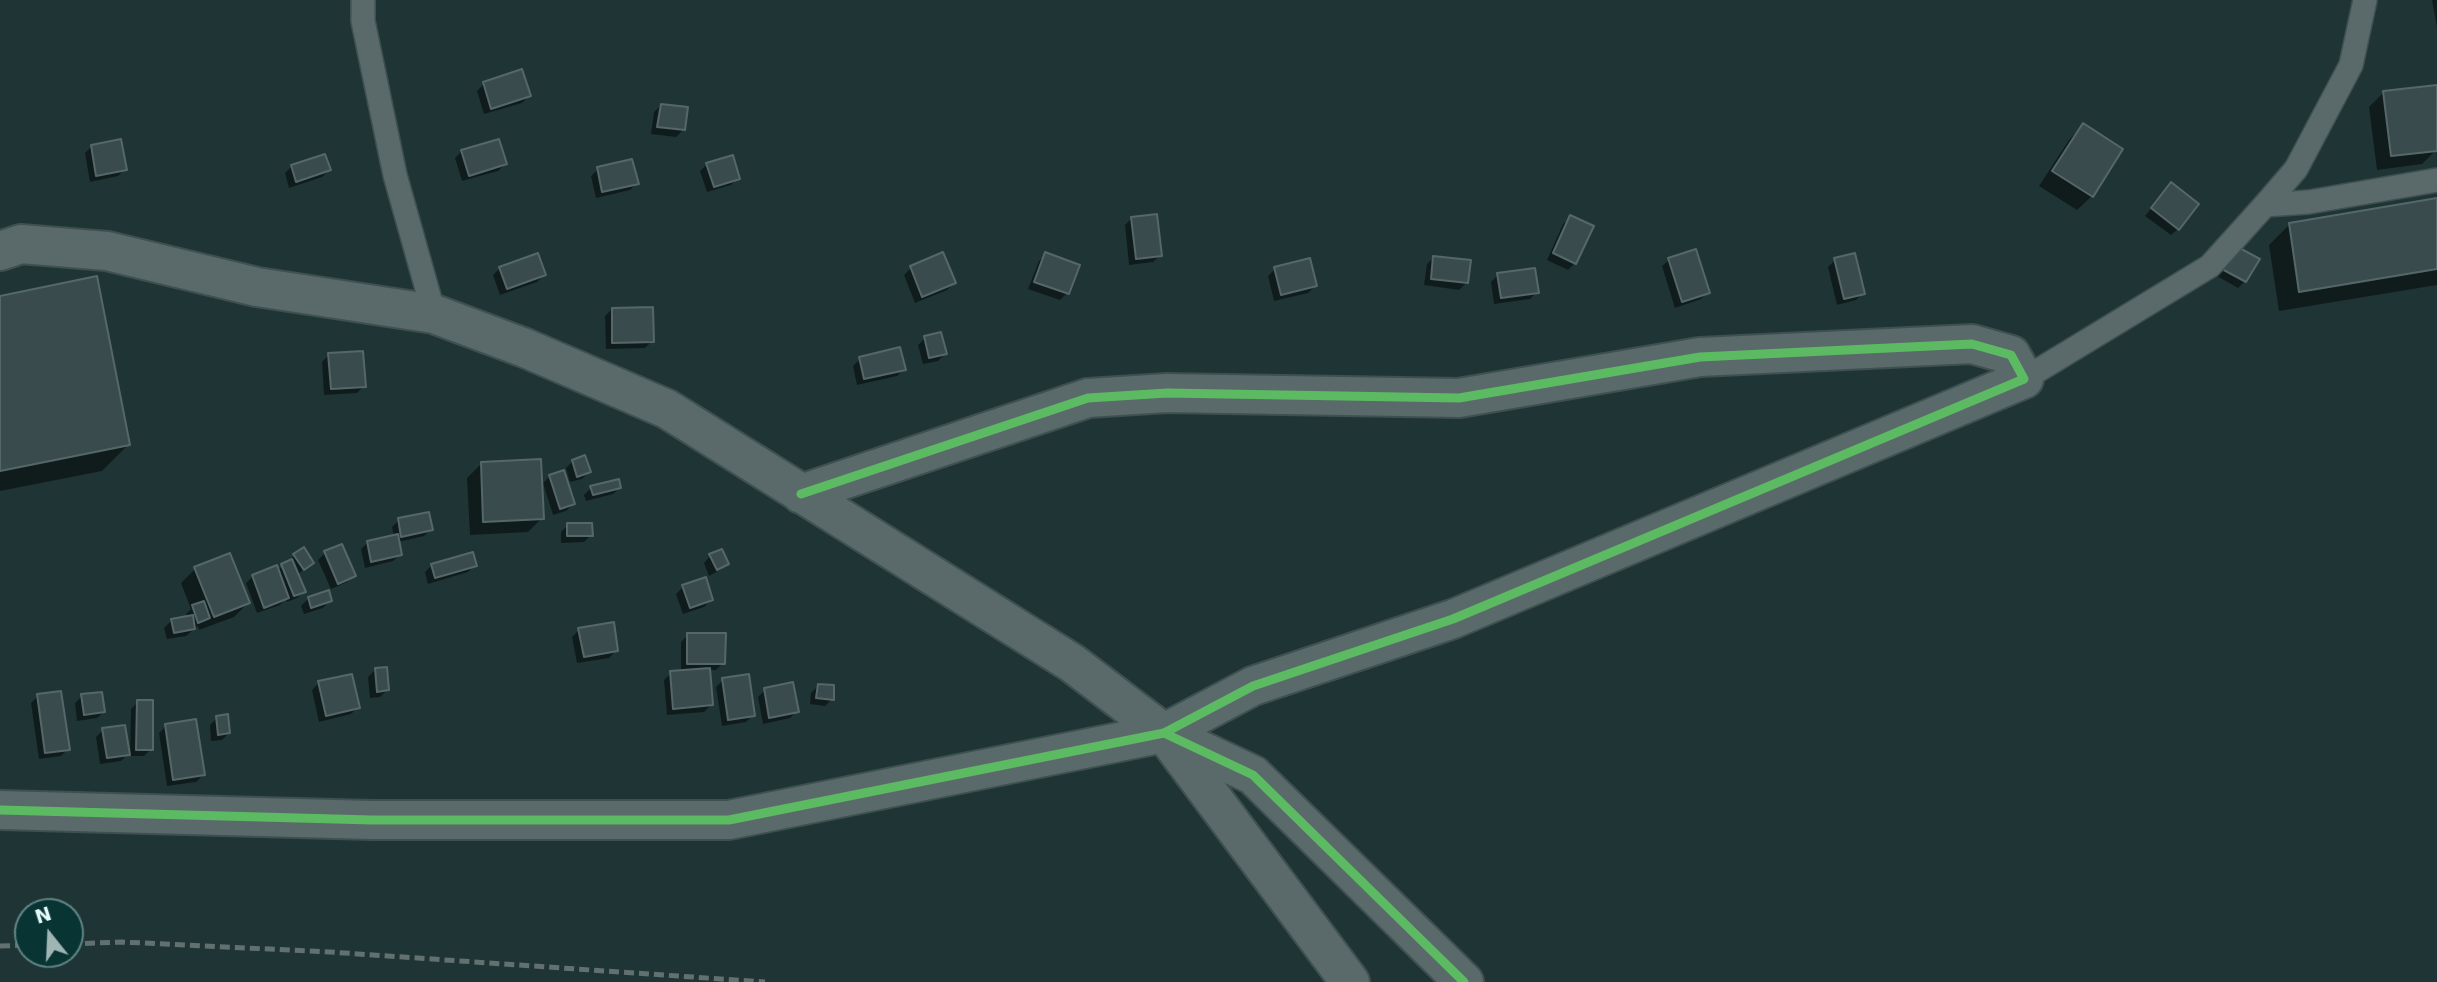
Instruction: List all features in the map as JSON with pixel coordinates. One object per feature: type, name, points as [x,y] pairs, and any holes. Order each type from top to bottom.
[{"type":"street","points":[[0,251],[21,244],[107,251],[257,287],[434,314],[524,348],[667,409],[1072,663],[1164,733],[1253,775],[1464,982]]},
{"type":"street","points":[[0,810],[372,820],[729,820],[1164,733],[1254,686],[1452,619],[2024,379],[2011,355],[1972,344],[1700,357],[1459,398],[1167,393],[1088,398],[801,494]]},
{"type":"street","points":[[1164,733],[1350,982]]},
{"type":"lane","points":[[363,0],[363,21],[395,175],[434,314]]},
{"type":"lane","points":[[2024,379],[2210,266],[2265,205],[2296,169],[2351,65],[2365,0]]},
{"type":"lane","points":[[2265,205],[2309,202],[2437,180]]},
{"type":"building","points":[[522,69],[531,96],[491,109],[483,82]]},
{"type":"building","points":[[2437,85],[2437,151],[2391,156],[2383,91]]},
{"type":"building","points":[[661,104],[688,107],[685,130],[657,127]]},
{"type":"building","points":[[2083,123],[2123,149],[2093,197],[2052,171]]},
{"type":"building","points":[[121,139],[127,170],[96,176],[91,145]]},
{"type":"building","points":[[499,139],[507,164],[469,176],[461,150]]},
{"type":"building","points":[[325,154],[331,170],[296,182],[291,165]]},
{"type":"building","points":[[733,155],[740,179],[714,187],[706,163]]},
{"type":"building","points":[[632,159],[639,184],[602,192],[597,167]]},
{"type":"building","points":[[2171,182],[2199,204],[2179,230],[2151,208]]},
{"type":"building","points":[[2437,198],[2437,269],[2299,292],[2289,223]]},
{"type":"building","points":[[1157,214],[1162,256],[1136,259],[1131,217]]},
{"type":"building","points":[[1570,215],[1594,226],[1576,264],[1553,253]]},
{"type":"building","points":[[2234,245],[2260,259],[2246,282],[2220,268]]},
{"type":"building","points":[[1696,249],[1710,293],[1682,302],[1668,258]]},
{"type":"building","points":[[943,252],[956,283],[922,297],[910,266]]},
{"type":"building","points":[[1045,252],[1080,265],[1069,294],[1034,282]]},
{"type":"building","points":[[538,253],[546,275],[507,289],[499,267]]},
{"type":"building","points":[[1855,253],[1865,294],[1844,299],[1834,258]]},
{"type":"building","points":[[1433,256],[1471,260],[1468,283],[1431,279]]},
{"type":"building","points":[[1310,258],[1317,286],[1281,295],[1274,267]]},
{"type":"building","points":[[1535,268],[1539,293],[1501,298],[1497,273]]},
{"type":"building","points":[[97,276],[130,445],[0,471],[0,296]]},
{"type":"building","points":[[653,307],[654,342],[612,343],[612,308]]},
{"type":"building","points":[[941,332],[947,354],[929,358],[924,336]]},
{"type":"building","points":[[900,347],[906,370],[864,379],[859,357]]},
{"type":"building","points":[[363,351],[366,387],[331,389],[328,353]]},
{"type":"building","points":[[585,455],[591,472],[577,477],[572,460]]},
{"type":"building","points":[[541,459],[544,519],[483,522],[481,462]]},
{"type":"building","points":[[564,470],[575,504],[560,509],[549,475]]},
{"type":"building","points":[[619,479],[621,488],[593,495],[590,486]]},
{"type":"building","points":[[429,512],[433,530],[401,537],[398,518]]},
{"type":"building","points":[[567,523],[592,523],[593,536],[567,536]]},
{"type":"building","points":[[398,534],[402,555],[371,562],[367,541]]},
{"type":"building","points":[[342,544],[356,576],[338,584],[324,551]]},
{"type":"building","points":[[304,547],[314,563],[304,570],[293,554]]},
{"type":"building","points":[[722,549],[729,564],[717,570],[709,554]]},
{"type":"building","points":[[473,552],[477,566],[435,578],[431,564]]},
{"type":"building","points":[[230,553],[250,603],[214,617],[194,567]]},
{"type":"building","points":[[292,559],[306,592],[294,596],[281,564]]},
{"type":"building","points":[[277,565],[289,598],[264,608],[252,575]]},
{"type":"building","points":[[706,577],[713,600],[690,608],[682,585]]},
{"type":"building","points":[[329,590],[332,601],[311,608],[308,597]]},
{"type":"building","points":[[204,601],[210,618],[198,623],[192,605]]},
{"type":"building","points":[[193,615],[195,629],[174,633],[171,619]]},
{"type":"building","points":[[614,622],[618,651],[584,657],[578,628]]},
{"type":"building","points":[[687,633],[726,633],[725,664],[687,664]]},
{"type":"building","points":[[387,667],[389,690],[377,692],[375,668]]},
{"type":"building","points":[[710,668],[713,705],[673,709],[670,671]]},
{"type":"building","points":[[352,674],[360,708],[326,716],[318,681]]},
{"type":"building","points":[[749,674],[755,716],[728,720],[722,678]]},
{"type":"building","points":[[793,682],[799,712],[769,718],[764,688]]},
{"type":"building","points":[[818,684],[834,685],[834,700],[816,698]]},
{"type":"building","points":[[61,691],[70,750],[45,753],[37,694]]},
{"type":"building","points":[[102,692],[105,712],[84,715],[81,694]]},
{"type":"building","points":[[137,700],[153,700],[153,750],[136,750]]},
{"type":"building","points":[[228,714],[230,733],[218,735],[216,716]]},
{"type":"building","points":[[196,719],[205,775],[173,780],[165,724]]},
{"type":"building","points":[[125,725],[130,755],[107,758],[102,728]]},
{"type":"railway","points":[[84,943],[122,942],[330,952],[765,982]]},
{"type":"railway","points":[[0,946],[14,946]]},
{"type":"cycle path","points":[[801,494],[1088,398],[1167,393],[1459,398],[1700,357],[1972,344],[2011,355],[2024,379],[1453,619],[1253,686],[1164,733]]},
{"type":"cycle path","points":[[0,810],[372,820],[729,820],[1164,733],[1253,775],[1464,982]]}]
